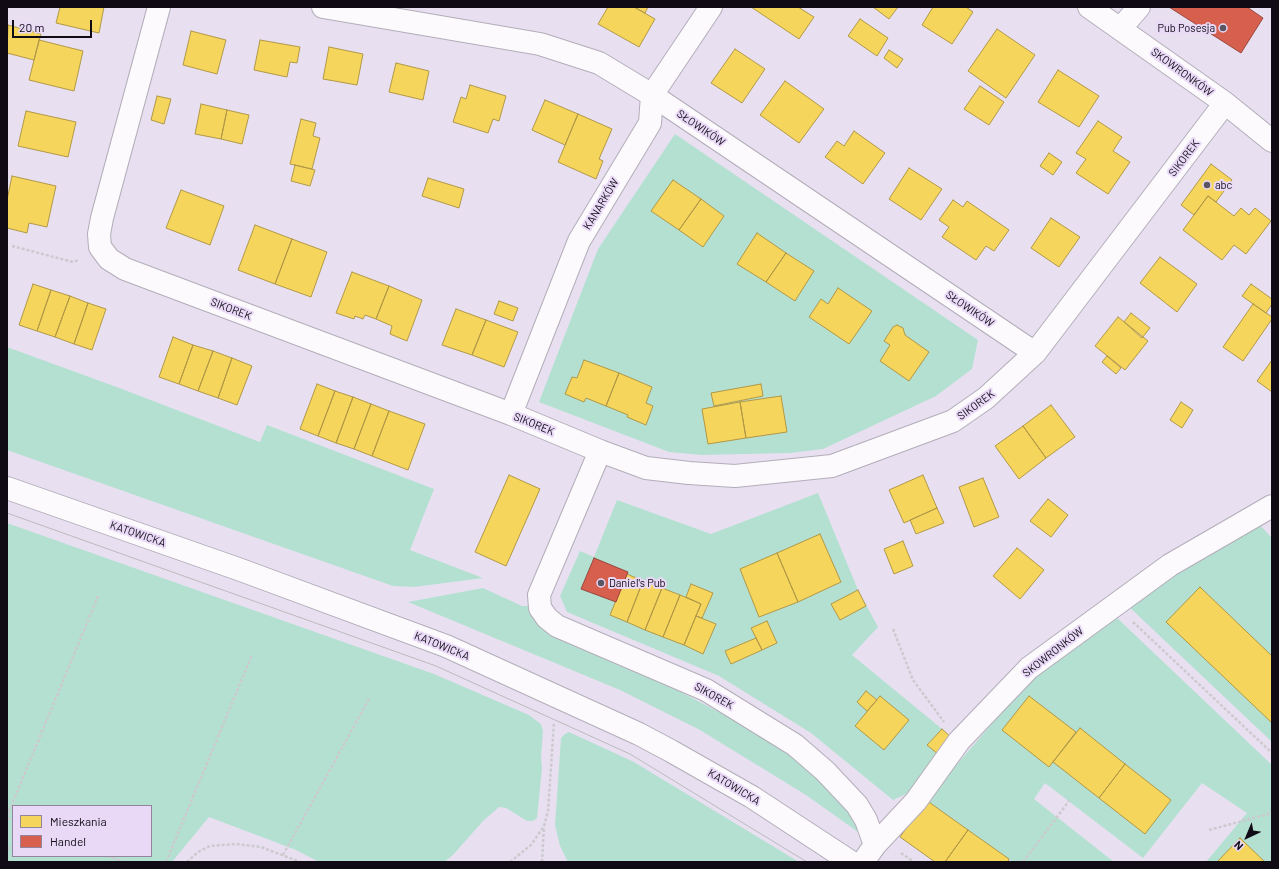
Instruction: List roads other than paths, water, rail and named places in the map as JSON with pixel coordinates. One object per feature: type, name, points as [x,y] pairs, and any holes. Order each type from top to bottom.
[{"type":"street","name":"SIKOREK","points":[[159,7],[102,218],[99,234],[100,247],[109,259],[124,269],[511,414],[600,451],[646,468],[689,473],[735,476],[832,466],[953,421],[986,398],[1035,353],[1225,103]]},
{"type":"street","name":"SŁOWIKÓW","points":[[323,7],[540,44],[599,63],[652,95],[1035,353]]},
{"type":"street","name":"KANARKÓW","points":[[511,414],[579,241],[650,123],[652,95],[711,7]]},
{"type":"street","name":"SKOWRONKÓW","points":[[1089,7],[1225,103],[1272,141]]},
{"type":"street","points":[[1120,29],[1139,7]]},
{"type":"street","name":"SIKOREK","points":[[600,451],[539,595],[540,608],[547,618],[557,626],[706,690],[795,744],[857,805],[873,835],[869,853]]},
{"type":"street","name":"KATOWICKA","points":[[7,488],[241,570],[446,646],[639,734],[752,797],[851,862]]},
{"type":"street","name":"SKOWRONKÓW","points":[[869,853],[916,801],[959,741],[1029,668],[1170,565],[1272,506]]},
{"type":"tram line","points":[[7,513],[436,666],[630,754],[807,862]]},
{"type":"place","name":"Pub Posesja","points":[[1223,28]]},
{"type":"place","name":"abc","points":[[1207,185]]},
{"type":"place","name":"Daniel's Pub","points":[[601,583]]}]
